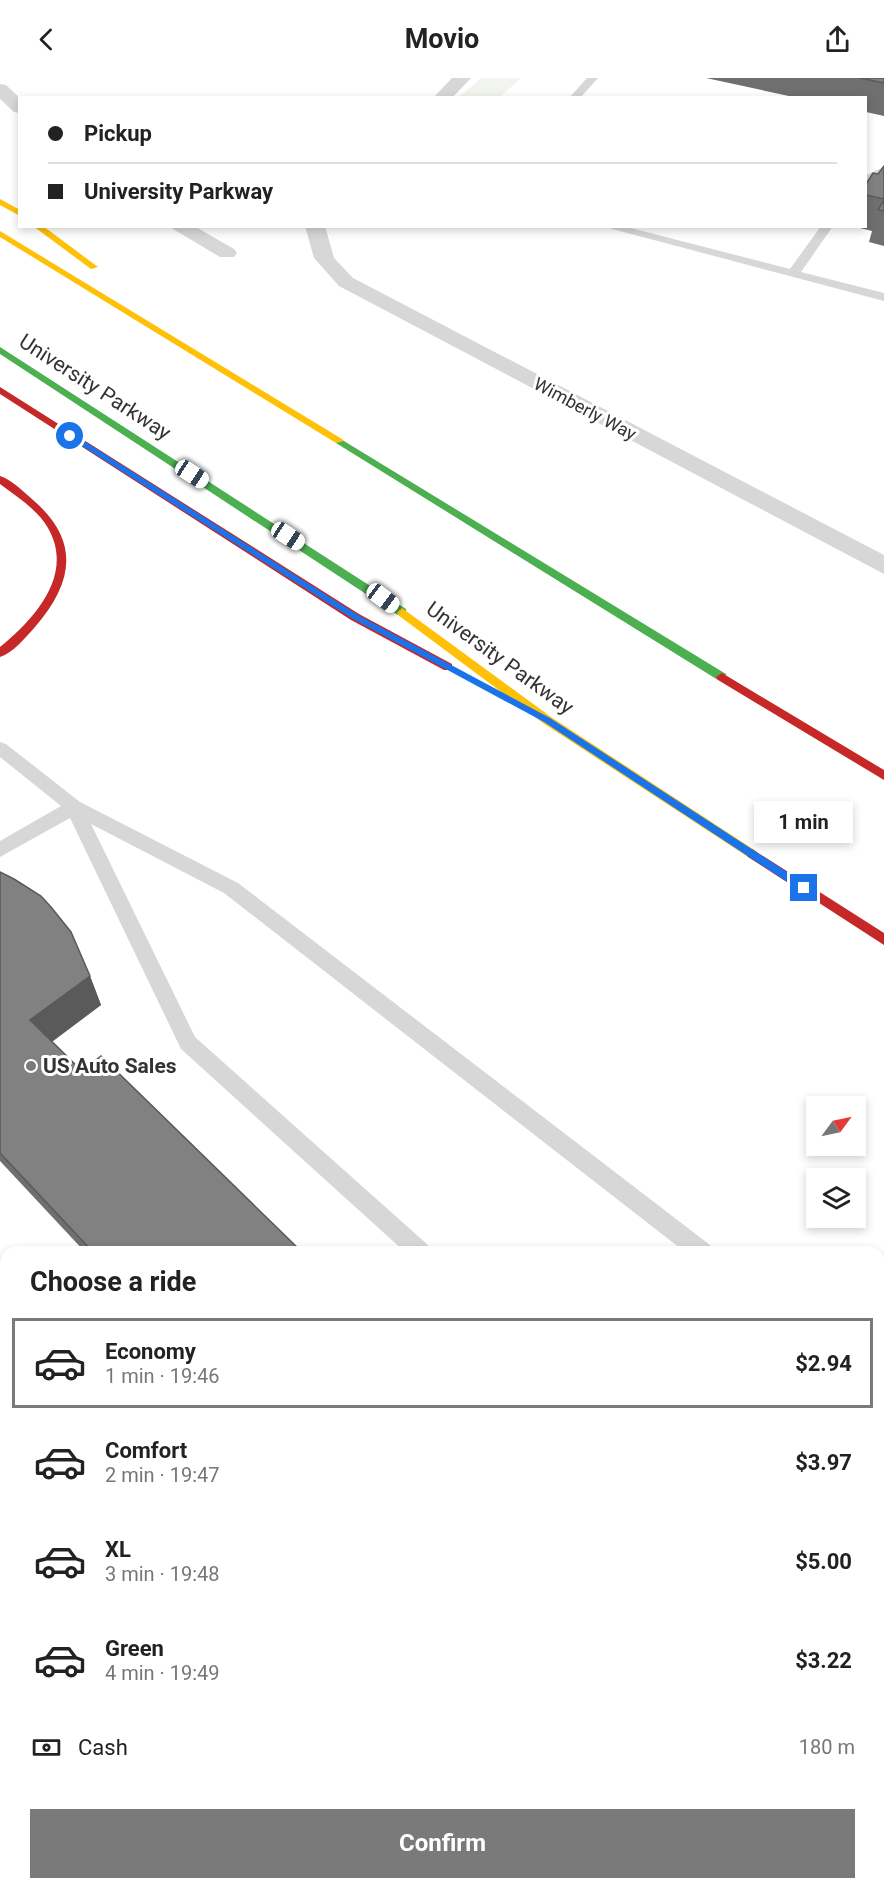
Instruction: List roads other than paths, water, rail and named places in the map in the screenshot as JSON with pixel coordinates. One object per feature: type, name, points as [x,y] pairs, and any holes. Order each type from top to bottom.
[{"type":"highway","points":[[0,201],[18,213]]},
{"type":"highway","points":[[40,228],[103,273]]},
{"type":"highway","points":[[0,233],[331,434],[690,659],[884,776]]},
{"type":"highway","points":[[170,320],[331,434]]},
{"type":"highway","name":"University Parkway","points":[[0,350],[383,598],[547,720],[884,940]]},
{"type":"highway","points":[[0,390],[356,617],[547,720]]},
{"type":"highway","points":[[0,479],[30,504],[55,530],[60,544],[61,562],[53,597],[43,613],[0,652]]},
{"type":"street","points":[[444,96],[462,78]]},
{"type":"street","points":[[0,89],[18,106]]},
{"type":"street","points":[[191,228],[227,253]]},
{"type":"street","name":"Wimberly Way","points":[[315,228],[320,254],[331,270],[346,282],[884,566]]},
{"type":"lane","points":[[576,96],[593,78]]},
{"type":"lane","points":[[867,178],[884,170]]},
{"type":"lane","points":[[615,228],[884,297]]},
{"type":"lane","points":[[793,274],[826,228]]},
{"type":"lane","points":[[0,748],[74,807],[231,888],[694,1246]]},
{"type":"lane","points":[[0,850],[74,807]]},
{"type":"lane","points":[[74,807],[188,1043],[413,1246]]},
{"type":"place","name":"US Auto Sales","points":[[31,1066]]}]
